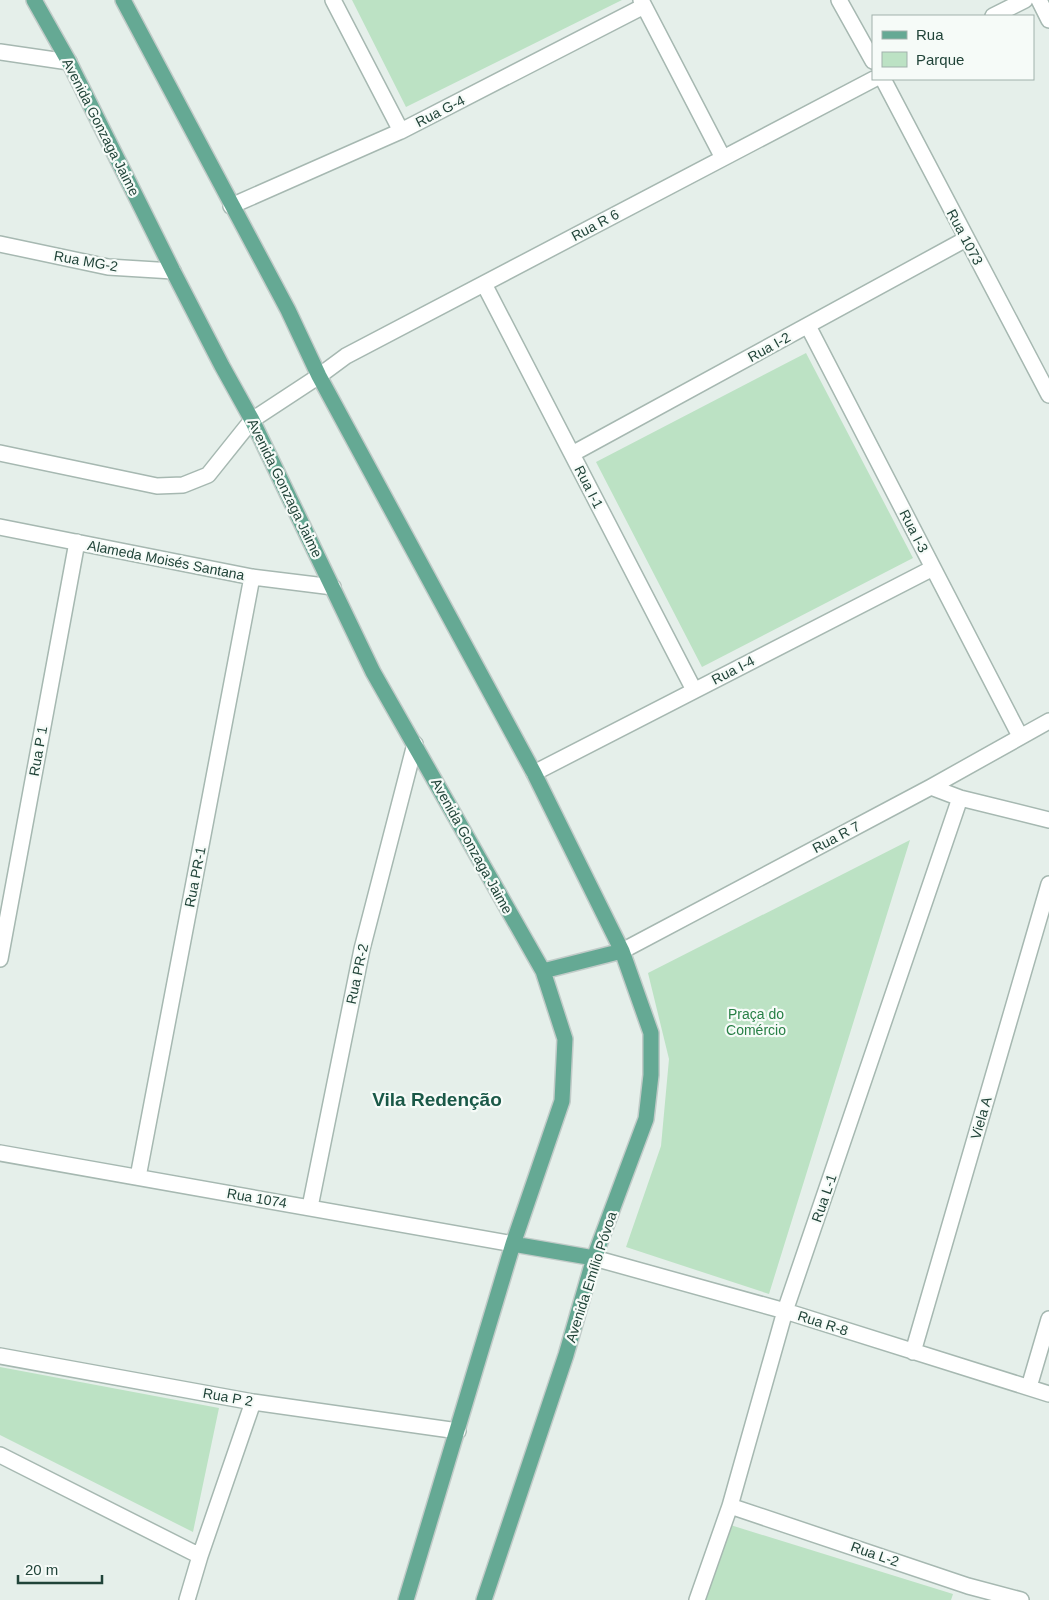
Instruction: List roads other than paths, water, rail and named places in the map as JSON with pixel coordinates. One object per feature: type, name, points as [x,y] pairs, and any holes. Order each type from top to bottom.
[{"type":"main road","name":"Avenida Gonzaga Jaime","points":[[34,0],[69,62],[222,366],[252,420],[373,672],[543,971]]},
{"type":"main road","points":[[123,0],[288,310],[319,376],[534,773],[622,951],[543,971],[565,1040],[562,1101],[513,1244],[406,1600]]},
{"type":"main road","name":"Avenida Emílio Póvoa","points":[[484,1600],[566,1355],[594,1258],[646,1119],[651,1075],[651,1033],[622,951]]},
{"type":"main road","points":[[513,1244],[594,1258]]},
{"type":"street","points":[[333,0],[401,131]]},
{"type":"street","points":[[839,0],[872,59]]},
{"type":"street","points":[[996,15],[1024,0]]},
{"type":"street","points":[[1039,0],[1049,20]]},
{"type":"street","points":[[642,3],[723,158]]},
{"type":"street","name":"Rua G-4","points":[[231,206],[401,131],[642,3]]},
{"type":"street","points":[[0,52],[69,62]]},
{"type":"street","name":"Rua R 6","points":[[319,376],[346,356],[872,80]]},
{"type":"street","name":"Rua 1073","points":[[883,80],[1049,395]]},
{"type":"street","name":"Rua I-2","points":[[572,454],[966,239]]},
{"type":"street","name":"Rua MG-2","points":[[0,244],[108,267],[173,270]]},
{"type":"street","name":"Rua I-1","points":[[484,284],[694,690]]},
{"type":"street","name":"Rua I-3","points":[[808,326],[1020,736]]},
{"type":"street","points":[[0,453],[157,486],[184,485],[208,475],[252,420],[319,376]]},
{"type":"street","name":"Alameda Moisés Santana","points":[[0,527],[252,577],[333,587]]},
{"type":"street","name":"Rua P 1","points":[[0,959],[77,542]]},
{"type":"street","name":"Rua I-4","points":[[534,773],[933,568]]},
{"type":"street","name":"Rua PR-1","points":[[138,1177],[252,577]]},
{"type":"street","name":"Rua R 7","points":[[622,951],[931,787],[1049,721]]},
{"type":"street","name":"Rua PR-2","points":[[310,1207],[362,949],[414,744]]},
{"type":"street","points":[[931,787],[960,798],[1049,820]]},
{"type":"street","name":"Rua L-1","points":[[697,1600],[730,1506],[785,1311],[960,798]]},
{"type":"street","name":"Viela A","points":[[914,1352],[1049,884]]},
{"type":"street","name":"Rua 1074","points":[[0,1153],[513,1244]]},
{"type":"street","name":"Rua R-8","points":[[594,1258],[785,1311],[1049,1394]]},
{"type":"street","points":[[1029,1387],[1049,1319]]},
{"type":"street","name":"Rua P 2","points":[[0,1356],[252,1402],[458,1431]]},
{"type":"street","points":[[188,1600],[200,1556],[252,1402]]},
{"type":"street","points":[[0,1455],[200,1556]]},
{"type":"street","name":"Rua L-2","points":[[730,1506],[966,1593],[1021,1600]]},
{"type":"district","name":"Vila Redenção","points":[[437,1099]]},
{"type":"park label","name":"Praça do Comércio","points":[[756,1022]]}]
